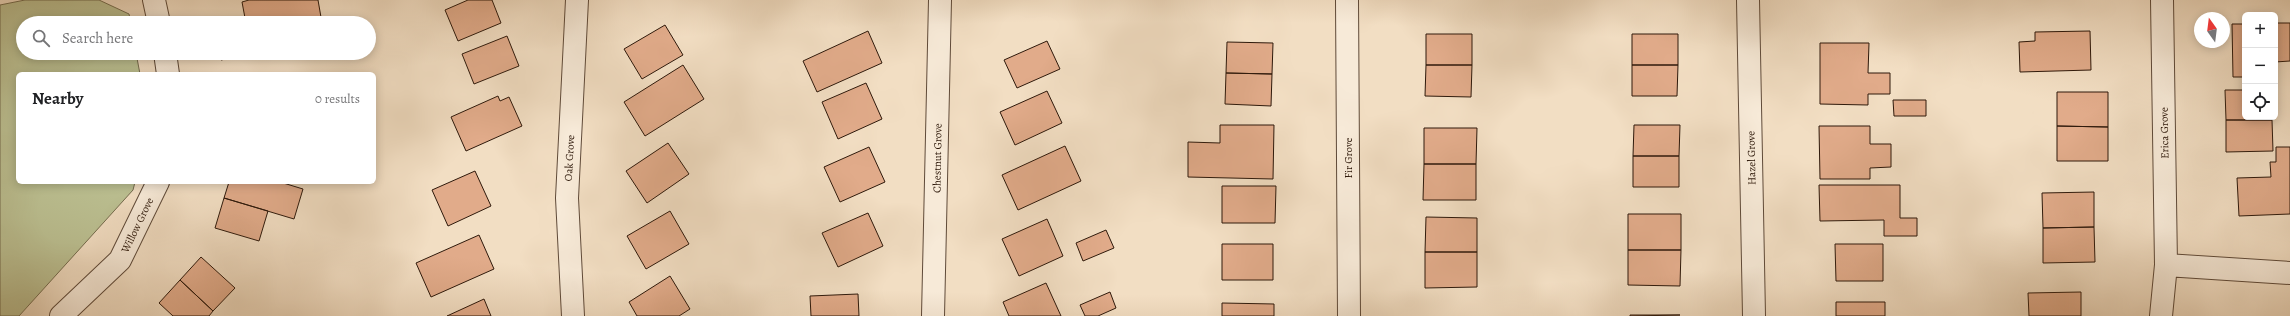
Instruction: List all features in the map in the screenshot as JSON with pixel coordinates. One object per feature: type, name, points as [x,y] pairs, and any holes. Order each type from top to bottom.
[{"type":"street","points":[[154,0],[157,16]]},
{"type":"street","name":"Oak Grove","points":[[572,316],[567,198],[577,0]]},
{"type":"street","name":"Chestnut Grove","points":[[933,316],[940,0]]},
{"type":"street","name":"Fir Grove","points":[[1347,0],[1349,316]]},
{"type":"street","name":"Hazel Grove","points":[[1748,0],[1754,316]]},
{"type":"street","name":"Erica Grove","points":[[2161,316],[2166,265],[2162,0]]},
{"type":"street","points":[[166,60],[168,72]]},
{"type":"street","name":"Willow Grove","points":[[61,316],[120,260],[157,184]]},
{"type":"street","points":[[2166,265],[2290,273]]},
{"type":"green space","points":[[25,0],[99,0],[129,14],[129,16],[16,16],[16,60],[137,60],[140,72],[16,72],[16,184],[134,184],[133,190],[19,316],[0,316],[0,5]]},
{"type":"building","points":[[249,0],[318,0],[321,16],[245,16],[242,2]]},
{"type":"building","points":[[468,0],[492,0],[501,23],[458,41],[445,10]]},
{"type":"building","points":[[2278,23],[2290,23],[2290,61],[2278,62]]},
{"type":"building","points":[[2232,24],[2242,24],[2242,77],[2233,77]]},
{"type":"building","points":[[665,25],[683,55],[642,79],[624,49]]},
{"type":"building","points":[[868,31],[882,63],[817,92],[803,61]]},
{"type":"building","points":[[2090,31],[2091,70],[2020,72],[2019,42],[2035,41],[2035,32]]},
{"type":"building","points":[[1426,34],[1472,34],[1472,65],[1426,65]]},
{"type":"building","points":[[1632,34],[1678,34],[1678,65],[1632,65]]},
{"type":"building","points":[[507,36],[519,66],[474,84],[462,54]]},
{"type":"building","points":[[1047,41],[1060,69],[1017,88],[1004,60]]},
{"type":"building","points":[[1227,42],[1273,43],[1272,74],[1226,73]]},
{"type":"building","points":[[1820,43],[1869,43],[1868,73],[1890,73],[1890,94],[1868,94],[1868,105],[1820,104]]},
{"type":"building","points":[[683,65],[704,99],[645,136],[624,102]]},
{"type":"building","points":[[1426,65],[1472,65],[1471,97],[1425,96]]},
{"type":"building","points":[[1632,65],[1678,65],[1677,96],[1632,96]]},
{"type":"building","points":[[1226,73],[1272,74],[1271,106],[1225,104]]},
{"type":"building","points":[[866,83],[882,119],[838,139],[822,102]]},
{"type":"building","points":[[2225,90],[2242,90],[2242,120],[2226,120]]},
{"type":"building","points":[[1047,91],[1062,123],[1015,145],[1000,112]]},
{"type":"building","points":[[2057,92],[2108,92],[2108,127],[2057,126]]},
{"type":"building","points":[[498,96],[500,101],[509,97],[522,126],[466,151],[451,117]]},
{"type":"building","points":[[1893,100],[1926,100],[1926,116],[1894,116]]},
{"type":"building","points":[[2226,120],[2272,120],[2273,151],[2226,152]]},
{"type":"building","points":[[1220,125],[1274,125],[1273,179],[1188,177],[1188,142],[1220,143]]},
{"type":"building","points":[[1634,125],[1680,125],[1679,156],[1633,156]]},
{"type":"building","points":[[1819,126],[1870,126],[1870,144],[1891,144],[1891,167],[1870,168],[1870,179],[1820,179]]},
{"type":"building","points":[[2057,126],[2108,127],[2108,161],[2057,161]]},
{"type":"building","points":[[1424,128],[1477,128],[1476,164],[1424,164]]},
{"type":"building","points":[[668,143],[689,174],[647,203],[626,171]]},
{"type":"building","points":[[1065,146],[1081,181],[1018,210],[1002,175]]},
{"type":"building","points":[[869,147],[885,182],[840,202],[824,167]]},
{"type":"building","points":[[2276,147],[2290,147],[2290,214],[2239,216],[2237,178],[2271,177],[2270,162],[2276,162]]},
{"type":"building","points":[[1633,156],[1679,156],[1679,187],[1633,187]]},
{"type":"building","points":[[1424,164],[1476,164],[1476,200],[1423,200]]},
{"type":"building","points":[[475,171],[491,206],[448,226],[432,190]]},
{"type":"building","points":[[228,184],[287,184],[303,189],[294,219],[224,198]]},
{"type":"building","points":[[1819,185],[1900,185],[1900,218],[1917,218],[1917,236],[1884,236],[1884,220],[1820,221]]},
{"type":"building","points":[[1222,186],[1276,186],[1275,223],[1222,223]]},
{"type":"building","points":[[2094,192],[2094,227],[2043,228],[2042,193]]},
{"type":"building","points":[[224,198],[268,211],[259,241],[215,228]]},
{"type":"building","points":[[670,211],[689,244],[646,269],[627,236]]},
{"type":"building","points":[[868,213],[883,246],[838,267],[822,233]]},
{"type":"building","points":[[1628,214],[1681,214],[1681,250],[1628,250]]},
{"type":"building","points":[[1426,217],[1477,218],[1477,252],[1425,252]]},
{"type":"building","points":[[1047,219],[1063,256],[1019,276],[1002,239]]},
{"type":"building","points":[[2094,227],[2095,262],[2043,263],[2043,228]]},
{"type":"building","points":[[1106,230],[1114,248],[1083,261],[1076,243]]},
{"type":"building","points":[[479,235],[494,269],[431,297],[416,263]]},
{"type":"building","points":[[1222,244],[1273,244],[1273,280],[1222,280]]},
{"type":"building","points":[[1835,244],[1883,244],[1883,281],[1836,281]]},
{"type":"building","points":[[1628,250],[1681,250],[1680,286],[1628,285]]},
{"type":"building","points":[[1425,252],[1477,252],[1477,287],[1425,288]]},
{"type":"building","points":[[201,257],[235,288],[213,311],[180,280]]},
{"type":"building","points":[[670,276],[690,309],[679,316],[637,316],[629,302]]},
{"type":"building","points":[[180,280],[213,311],[209,316],[173,316],[159,303]]},
{"type":"building","points":[[1046,283],[1061,316],[1009,316],[1003,302]]},
{"type":"building","points":[[1110,292],[1116,308],[1098,316],[1085,316],[1080,305]]},
{"type":"building","points":[[2081,292],[2081,316],[2029,316],[2028,293]]},
{"type":"building","points":[[858,294],[859,316],[811,316],[810,296]]},
{"type":"building","points":[[484,299],[491,316],[447,316]]},
{"type":"building","points":[[1836,302],[1885,302],[1885,316],[1836,316]]},
{"type":"building","points":[[1222,303],[1274,304],[1274,316],[1222,316]]},
{"type":"building","points":[[1630,315],[1680,315],[1630,316]]}]
